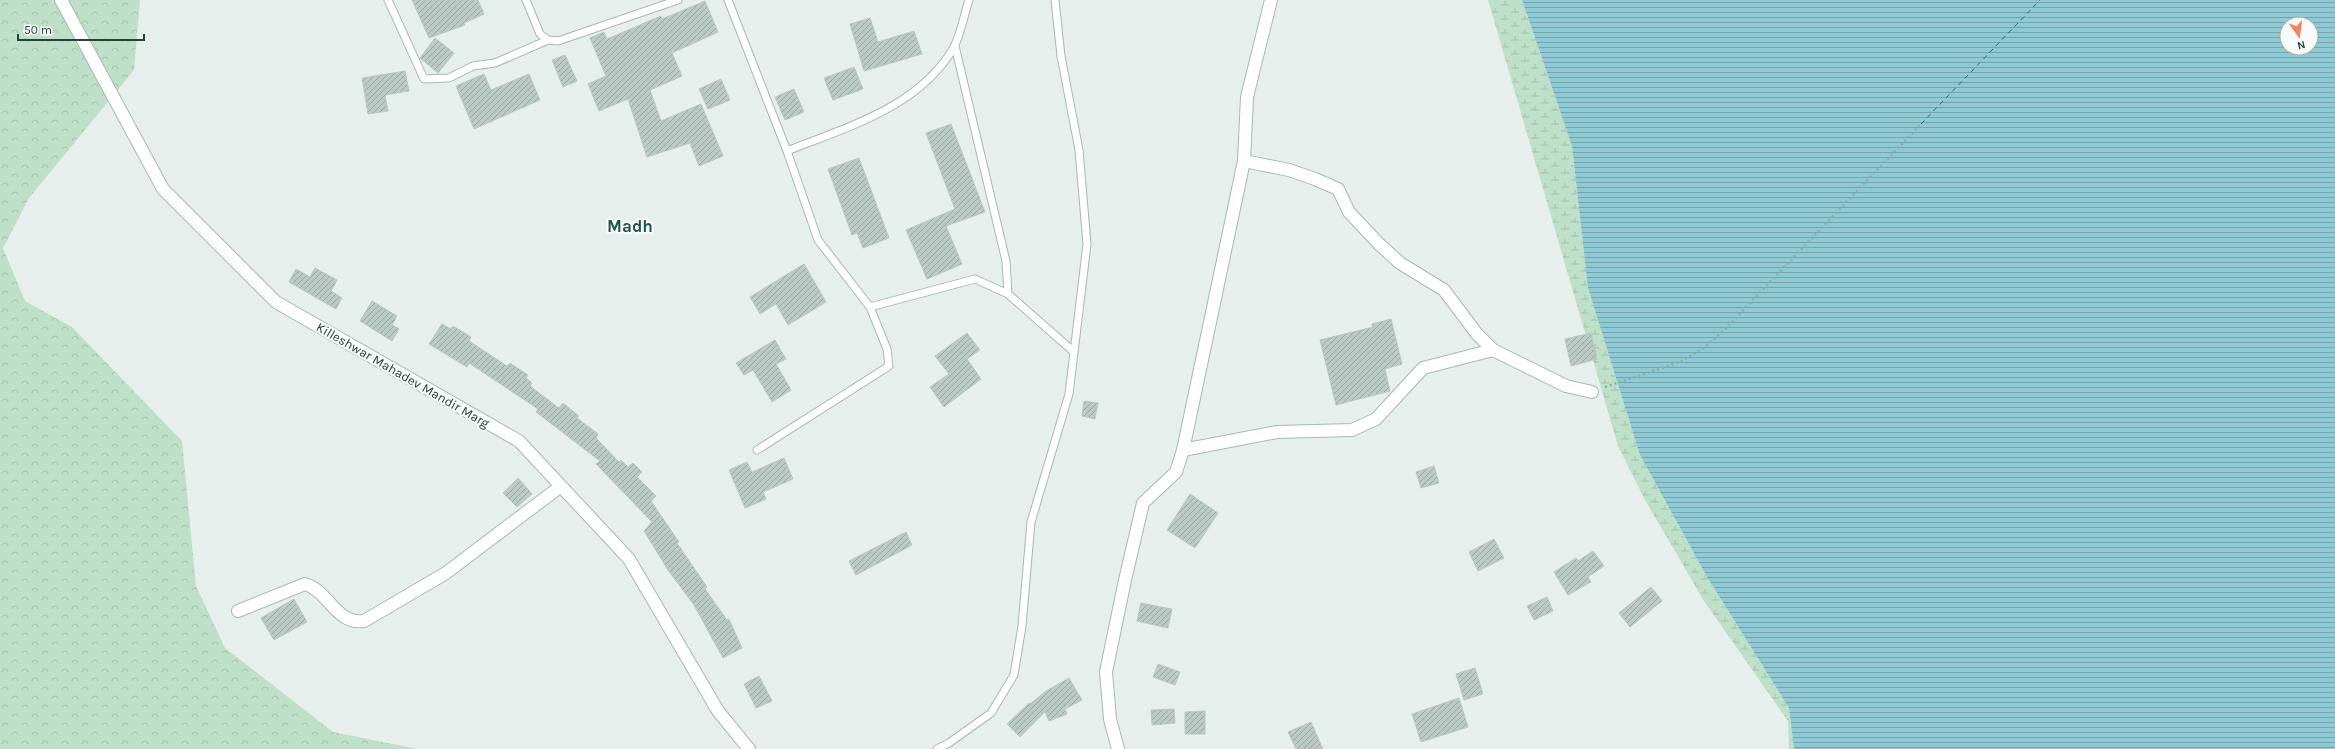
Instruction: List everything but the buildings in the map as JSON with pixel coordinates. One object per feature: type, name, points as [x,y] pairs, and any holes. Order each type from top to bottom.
[{"type":"street","name":"Killeshwar Mahadev Mandir Marg","points":[[61,0],[163,189],[276,302],[519,441],[629,559],[718,711],[749,749]]},
{"type":"street","points":[[1118,749],[1110,719],[1106,672],[1143,503],[1176,472],[1183,450],[1244,161],[1247,97],[1270,0]]},
{"type":"street","points":[[1244,161],[1289,170],[1315,178],[1338,189],[1349,212],[1379,244],[1400,263],[1444,290],[1477,334],[1493,350],[1566,386],[1592,392]]},
{"type":"street","points":[[1183,450],[1277,432],[1352,430],[1376,419],[1422,368],[1493,350]]},
{"type":"street","points":[[238,611],[305,584],[313,586],[344,617],[354,622],[364,621],[446,573],[561,486]]},
{"type":"lane","points":[[388,0],[424,79],[449,78],[473,66],[495,63],[548,40],[558,41],[678,0]]},
{"type":"lane","points":[[526,0],[540,34],[548,40]]},
{"type":"lane","points":[[728,0],[787,151],[818,240],[870,307],[887,349],[889,366],[756,450]]},
{"type":"lane","points":[[787,151],[862,121],[913,93],[932,78],[955,46],[969,0]]},
{"type":"lane","points":[[937,749],[949,743],[991,713],[1014,675],[1022,626],[1031,522],[1069,394],[1088,244],[1079,150],[1061,56],[1055,0]]},
{"type":"lane","points":[[955,46],[1006,261],[1008,294]]},
{"type":"lane","points":[[870,307],[974,279],[1008,294],[1074,352]]},
{"type":"path","points":[[1592,392],[1680,362],[1704,348],[1726,328],[1922,124]]},
{"type":"green space","points":[[0,0],[140,0],[134,70],[29,198],[3,248],[25,301],[72,327],[182,441],[196,586],[225,648],[333,732],[418,749],[0,749]]},
{"type":"green space","points":[[1488,0],[1522,0],[1572,146],[1588,288],[1640,455],[1707,577],[1789,708],[1794,749],[1789,749],[1788,721],[1704,601],[1645,500],[1618,446]]},
{"type":"water","points":[[1522,0],[2335,0],[2335,749],[1794,749],[1789,708],[1707,577],[1640,455],[1588,288],[1572,146]]},
{"type":"ferry route","points":[[1921,124],[2040,0]]},
{"type":"district","name":"Madh","points":[[630,226]]}]
